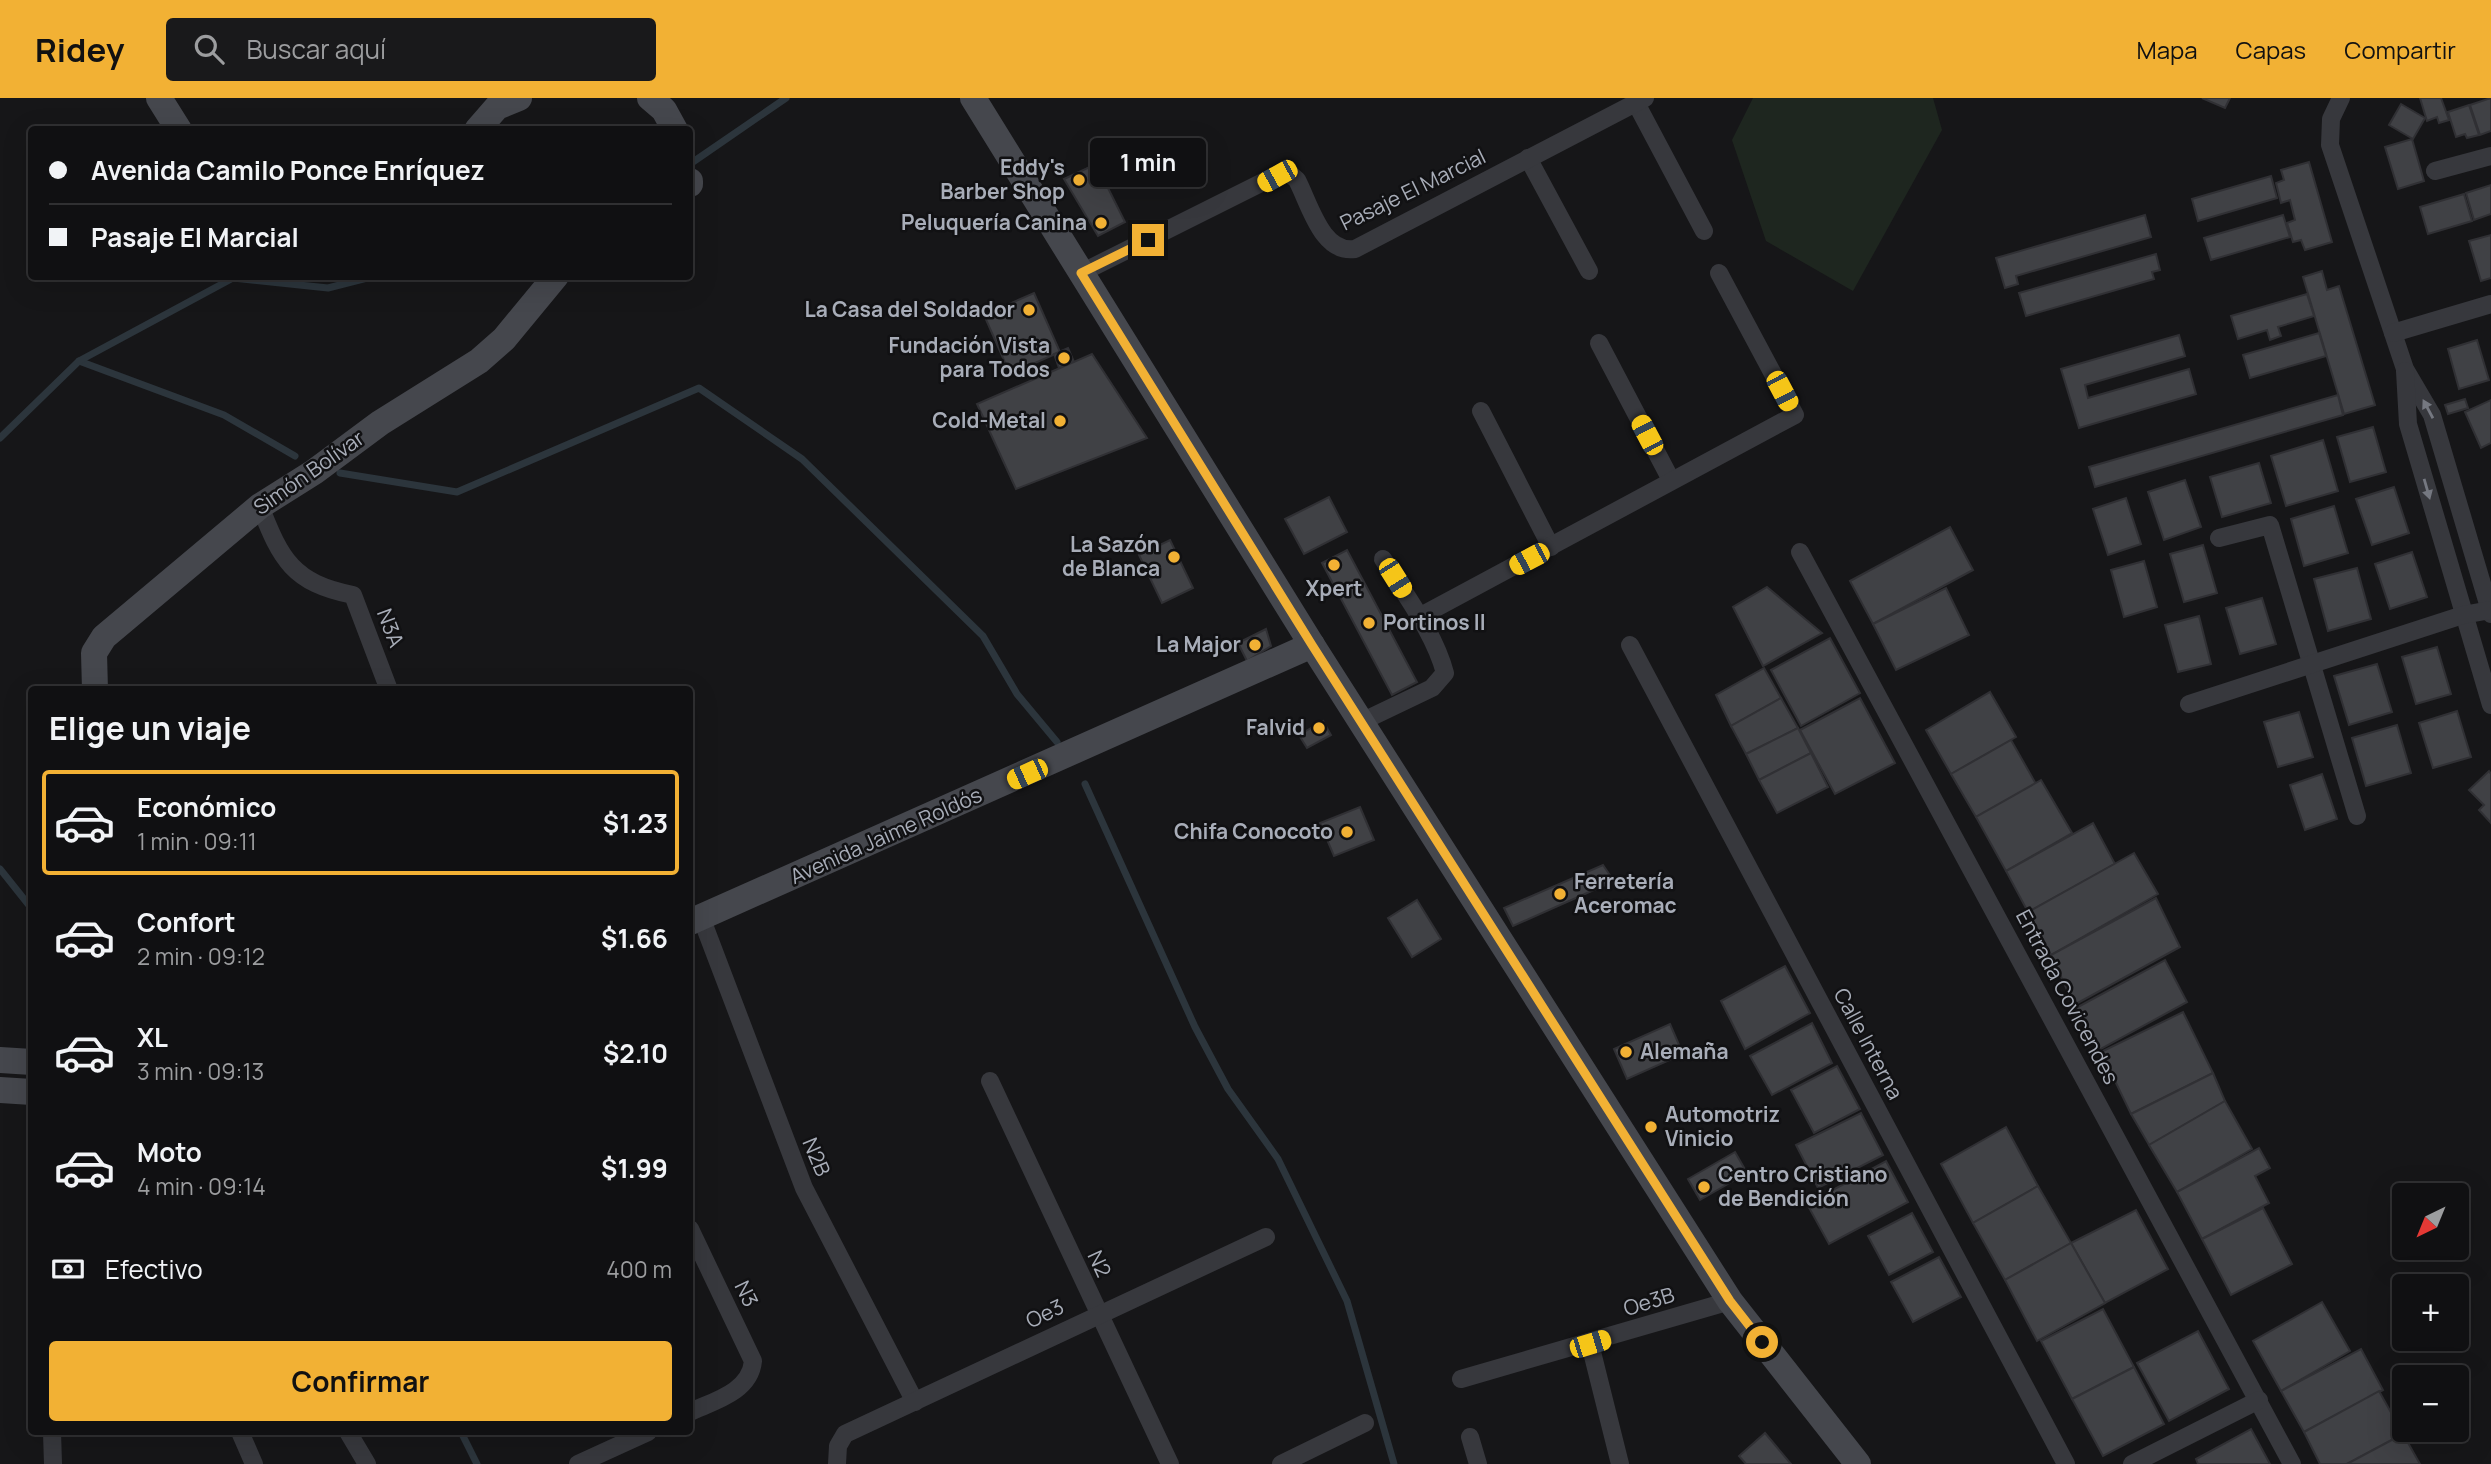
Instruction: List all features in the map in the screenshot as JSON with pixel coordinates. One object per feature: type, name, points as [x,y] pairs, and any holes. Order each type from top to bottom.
[{"type":"main road","points":[[159,98],[176,126]]},
{"type":"main road","points":[[480,126],[497,107],[519,98]]},
{"type":"main road","points":[[650,98],[664,110],[673,126]]},
{"type":"main road","points":[[973,98],[1312,645],[1730,1301],[1858,1464]]},
{"type":"main road","name":"Simón Bolívar","points":[[95,686],[94,653],[104,637],[260,506],[314,472],[380,423],[479,360],[504,339],[553,280]]},
{"type":"main road","name":"Avenida Jaime Roldós","points":[[695,920],[1312,645]]},
{"type":"main road","points":[[0,1060],[28,1062]]},
{"type":"main road","points":[[0,1090],[28,1092]]},
{"type":"street","points":[[2189,704],[2463,615],[2490,612],[2432,415],[2405,369],[2330,145],[2331,119],[2341,98]]},
{"type":"street","name":"Pasaje El Marcial","points":[[1081,273],[1277,176],[1289,173],[1297,180],[1330,243],[1343,251],[1355,248],[1641,100]]},
{"type":"street","points":[[1641,100],[1704,231]]},
{"type":"street","points":[[2435,172],[2491,156]]},
{"type":"street","points":[[1528,158],[1589,271]]},
{"type":"street","points":[[1419,617],[1795,415],[1719,273]]},
{"type":"street","points":[[2393,333],[2491,304]]},
{"type":"street","points":[[1599,343],[1671,480]]},
{"type":"street","points":[[2405,369],[2408,424],[2491,705]]},
{"type":"street","points":[[1481,411],[1550,547]]},
{"type":"street","name":"N3A","points":[[260,506],[277,549],[290,567],[307,580],[327,589],[353,595],[387,686]]},
{"type":"street","points":[[2219,538],[2270,525],[2357,816]]},
{"type":"street","points":[[2443,545],[2469,539]]},
{"type":"street","name":"Entrada Covicendes","points":[[1800,552],[2292,1464]]},
{"type":"street","points":[[1361,722],[1433,688],[1445,673],[1441,657],[1383,559]]},
{"type":"street","name":"Calle Interna","points":[[1630,645],[2066,1464]]},
{"type":"street","name":"N2B","points":[[695,920],[804,1188],[915,1402]]},
{"type":"street","name":"N2","points":[[990,1081],[1170,1464]]},
{"type":"street","name":"N3","points":[[693,1235],[753,1362],[748,1379],[730,1393],[693,1411]]},
{"type":"street","name":"Oe3","points":[[837,1464],[838,1446],[845,1434],[1266,1237]]},
{"type":"street","name":"Oe3B","points":[[1461,1379],[1590,1344],[1730,1301]]},
{"type":"street","points":[[1590,1344],[1620,1464]]},
{"type":"street","points":[[2132,1464],[2259,1399]]},
{"type":"street","points":[[1281,1464],[1365,1423]]},
{"type":"street","points":[[52,1435],[53,1464]]},
{"type":"street","points":[[241,1435],[254,1464]]},
{"type":"street","points":[[350,1435],[367,1464]]},
{"type":"street","points":[[578,1464],[641,1435]]},
{"type":"street","points":[[1470,1437],[1478,1464]]},
{"type":"shaded area","points":[[1753,98],[1933,98],[1942,130],[1853,291],[1766,241],[1732,140]]},
{"type":"building","points":[[2202,98],[2230,98],[2225,108]]},
{"type":"building","points":[[2420,98],[2441,98],[2449,120],[2439,123],[2437,117],[2427,121]]},
{"type":"building","points":[[2491,98],[2491,131],[2480,135],[2470,105]]},
{"type":"building","points":[[2401,104],[2425,118],[2413,139],[2389,125]]},
{"type":"building","points":[[2469,105],[2479,135],[2467,138],[2465,134],[2456,137],[2448,112]]},
{"type":"building","points":[[2412,139],[2424,181],[2398,189],[2385,147]]},
{"type":"building","points":[[2309,162],[2332,242],[2305,250],[2301,240],[2293,242],[2287,223],[2295,220],[2290,200],[2281,203],[2276,183],[2284,180],[2281,170]]},
{"type":"building","points":[[1096,164],[1125,222],[1098,236],[1064,179]]},
{"type":"building","points":[[2271,176],[2277,198],[2198,221],[2192,199]]},
{"type":"building","points":[[2491,185],[2491,214],[2474,220],[2466,193]]},
{"type":"building","points":[[2464,194],[2472,221],[2428,234],[2420,207]]},
{"type":"building","points":[[2145,215],[2151,237],[2016,276],[2018,284],[2005,288],[1996,258]]},
{"type":"building","points":[[2283,215],[2290,237],[2211,260],[2204,238]]},
{"type":"building","points":[[2491,235],[2491,278],[2481,281],[2469,241]]},
{"type":"building","points":[[2156,254],[2160,270],[2152,272],[2154,279],[2026,316],[2019,293]]},
{"type":"building","points":[[2322,271],[2327,290],[2339,286],[2375,405],[2344,414],[2303,277]]},
{"type":"building","points":[[1034,293],[1060,352],[1010,374],[984,315]]},
{"type":"building","points":[[2307,294],[2314,316],[2278,327],[2281,336],[2270,340],[2267,330],[2238,339],[2231,316]]},
{"type":"building","points":[[2319,333],[2326,356],[2250,378],[2243,355]]},
{"type":"building","points":[[2179,335],[2185,356],[2085,385],[2088,398],[2189,369],[2196,394],[2079,428],[2061,369]]},
{"type":"building","points":[[2477,340],[2489,380],[2459,389],[2448,349]]},
{"type":"building","name":"Fundación Vista para Todos","points":[[1068,348],[1074,362],[1059,368],[1054,354]]},
{"type":"building","name":"Cold-Metal","points":[[1092,354],[1147,438],[1016,489],[977,404]]},
{"type":"building","points":[[2338,395],[2343,415],[2095,487],[2089,467]]},
{"type":"building","points":[[2465,399],[2468,408],[2448,414],[2445,405]]},
{"type":"building","points":[[2491,400],[2491,443],[2481,448],[2465,412]]},
{"type":"building","points":[[2373,427],[2386,472],[2350,482],[2337,437]]},
{"type":"building","points":[[2323,440],[2338,491],[2286,506],[2271,456]]},
{"type":"building","points":[[2259,463],[2271,503],[2222,517],[2210,477]]},
{"type":"building","points":[[2185,480],[2201,527],[2164,540],[2148,492]]},
{"type":"building","points":[[2394,487],[2409,533],[2372,545],[2356,499]]},
{"type":"building","points":[[1329,497],[1347,532],[1304,554],[1285,519]]},
{"type":"building","points":[[2126,498],[2141,544],[2108,555],[2093,509]]},
{"type":"building","points":[[2334,506],[2348,553],[2304,566],[2291,519]]},
{"type":"building","points":[[1950,527],[1973,570],[1873,624],[1850,581]]},
{"type":"building","points":[[1170,540],[1193,588],[1162,603],[1139,555]]},
{"type":"building","points":[[2203,545],[2217,593],[2184,602],[2170,554]]},
{"type":"building","name":"Portinos II","points":[[1347,550],[1417,682],[1392,695],[1322,563]]},
{"type":"building","points":[[2412,552],[2427,597],[2390,609],[2375,564]]},
{"type":"building","points":[[2144,561],[2157,607],[2124,617],[2111,570]]},
{"type":"building","points":[[2357,568],[2371,619],[2328,631],[2314,579]]},
{"type":"building","points":[[1767,587],[1822,633],[1763,666],[1733,607]]},
{"type":"building","points":[[1946,588],[1969,635],[1896,670],[1873,624]]},
{"type":"building","points":[[2262,598],[2276,644],[2240,654],[2226,608]]},
{"type":"building","points":[[2199,616],[2211,664],[2178,672],[2165,625]]},
{"type":"building","name":"La Major","points":[[1266,629],[1271,646],[1247,661],[1238,643]]},
{"type":"building","points":[[1830,638],[1860,693],[1801,726],[1771,670]]},
{"type":"building","points":[[2437,647],[2451,694],[2416,704],[2402,657]]},
{"type":"building","points":[[2377,664],[2392,712],[2349,725],[2334,676]]},
{"type":"building","points":[[1764,668],[1781,698],[1731,726],[1716,695]]},
{"type":"building","points":[[1990,692],[2016,737],[1951,774],[1926,730]]},
{"type":"building","points":[[1781,698],[1798,728],[1746,754],[1731,726]]},
{"type":"building","points":[[1860,698],[1895,763],[1835,794],[1800,730]]},
{"type":"building","points":[[2457,711],[2471,757],[2433,768],[2419,723]]},
{"type":"building","points":[[2299,712],[2313,757],[2278,767],[2264,722]]},
{"type":"building","name":"Falvid","points":[[1323,721],[1331,735],[1307,748],[1299,735]]},
{"type":"building","points":[[2397,725],[2411,773],[2366,786],[2352,738]]},
{"type":"building","points":[[1798,728],[1811,753],[1759,780],[1746,754]]},
{"type":"building","points":[[2011,740],[2036,784],[1976,817],[1951,774]]},
{"type":"building","points":[[1811,753],[1828,787],[1777,813],[1759,780]]},
{"type":"building","points":[[2489,771],[2491,823],[2479,810],[2484,805],[2469,790]]},
{"type":"building","points":[[2322,774],[2337,819],[2305,830],[2290,785]]},
{"type":"building","points":[[2041,780],[2072,833],[2006,871],[1976,817]]},
{"type":"building","name":"Chifa Conocoto","points":[[1360,807],[1374,840],[1334,856],[1320,823]]},
{"type":"building","points":[[2093,823],[2115,864],[2028,912],[2006,871]]},
{"type":"building","points":[[2134,853],[2158,894],[2051,955],[2028,912]]},
{"type":"building","name":"Ferretería Aceromac","points":[[1603,865],[1614,881],[1513,926],[1504,908]]},
{"type":"building","points":[[2156,898],[2180,947],[2074,1005],[2051,955]]},
{"type":"building","points":[[1417,900],[1441,939],[1412,957],[1388,918]]},
{"type":"building","points":[[2165,960],[2187,1002],[2099,1050],[2076,1008]]},
{"type":"building","points":[[1785,966],[1810,1013],[1745,1049],[1721,1001]]},
{"type":"building","points":[[2183,1012],[2213,1073],[2131,1114],[2101,1052]]},
{"type":"building","points":[[1812,1023],[1832,1063],[1772,1095],[1750,1056]]},
{"type":"building","points":[[1670,1024],[1683,1054],[1627,1079],[1614,1049]]},
{"type":"building","points":[[1837,1066],[1860,1109],[1814,1133],[1791,1090]]},
{"type":"building","points":[[2213,1073],[2225,1101],[2149,1145],[2131,1114]]},
{"type":"building","points":[[2225,1101],[2252,1149],[2177,1192],[2149,1145]]},
{"type":"building","points":[[1861,1113],[1883,1155],[1818,1188],[1796,1145]]},
{"type":"building","points":[[2006,1127],[2038,1186],[1973,1223],[1941,1164]]},
{"type":"building","points":[[2259,1148],[2270,1168],[2255,1176],[2269,1203],[2202,1239],[2177,1192]]},
{"type":"building","points":[[1735,1152],[1747,1173],[1700,1200],[1688,1179]]},
{"type":"building","points":[[1886,1161],[1908,1202],[1829,1244],[1807,1204]]},
{"type":"building","points":[[2038,1186],[2071,1243],[2005,1280],[1973,1223]]},
{"type":"building","points":[[2263,1208],[2292,1264],[2231,1295],[2202,1239]]},
{"type":"building","points":[[2136,1210],[2168,1269],[2105,1303],[2071,1243]]},
{"type":"building","points":[[1912,1213],[1933,1252],[1889,1275],[1868,1236]]},
{"type":"building","points":[[2071,1243],[2105,1303],[2037,1341],[2005,1280]]},
{"type":"building","points":[[1939,1257],[1961,1297],[1913,1322],[1891,1282]]},
{"type":"building","points":[[2322,1302],[2350,1351],[2281,1391],[2253,1341]]},
{"type":"building","points":[[2103,1309],[2134,1367],[2072,1399],[2041,1341]]},
{"type":"building","points":[[2198,1331],[2229,1389],[2169,1421],[2137,1363]]},
{"type":"building","points":[[2361,1349],[2383,1390],[2304,1432],[2281,1391]]},
{"type":"building","points":[[2134,1367],[2164,1424],[2103,1456],[2072,1399]]},
{"type":"building","points":[[2379,1391],[2392,1414],[2392,1440],[2347,1464],[2320,1464],[2304,1432]]},
{"type":"building","points":[[2251,1429],[2270,1464],[2198,1464],[2196,1459]]},
{"type":"building","points":[[1765,1433],[1791,1464],[1746,1464],[1739,1456]]},
{"type":"building","points":[[2392,1440],[2408,1442],[2420,1464],[2347,1464]]},
{"type":"waterway","points":[[693,162],[786,98]]},
{"type":"waterway","points":[[0,438],[79,361],[229,280]]},
{"type":"waterway","points":[[252,280],[328,288],[359,280]]},
{"type":"waterway","points":[[79,361],[224,415],[295,456]]},
{"type":"waterway","points":[[340,473],[457,492],[699,388],[802,459],[983,636],[1017,694],[1057,742]]},
{"type":"waterway","points":[[1085,784],[1195,1027],[1228,1089],[1278,1159],[1347,1301],[1394,1464]]},
{"type":"waterway","points":[[0,869],[28,904]]},
{"type":"waterway","points":[[462,1435],[477,1464]]},
{"type":"place","name":"Eddy's Barber Shop","points":[[1079,180]]},
{"type":"place","name":"Peluquería Canina","points":[[1101,223]]},
{"type":"place","name":"La Casa del Soldador","points":[[1029,310]]},
{"type":"place","name":"Fundación Vista para Todos","points":[[1064,358]]},
{"type":"place","name":"Cold-Metal","points":[[1060,421]]},
{"type":"place","name":"La Sazón de Blanca","points":[[1174,557]]},
{"type":"place","name":"Xpert","points":[[1334,565]]},
{"type":"place","name":"Portinos II","points":[[1369,623]]},
{"type":"place","name":"La Major","points":[[1255,645]]},
{"type":"place","name":"Falvid","points":[[1319,728]]},
{"type":"place","name":"Chifa Conocoto","points":[[1347,832]]},
{"type":"place","name":"Ferretería Aceromac","points":[[1560,894]]},
{"type":"place","name":"Alemaña","points":[[1626,1052]]},
{"type":"place","name":"Automotriz Vinicio","points":[[1651,1127]]},
{"type":"place","name":"Centro Cristiano de Bendición","points":[[1704,1187]]},
{"type":"route","points":[[1148,240],[1081,273],[1470,894],[1730,1301],[1762,1342]]}]
